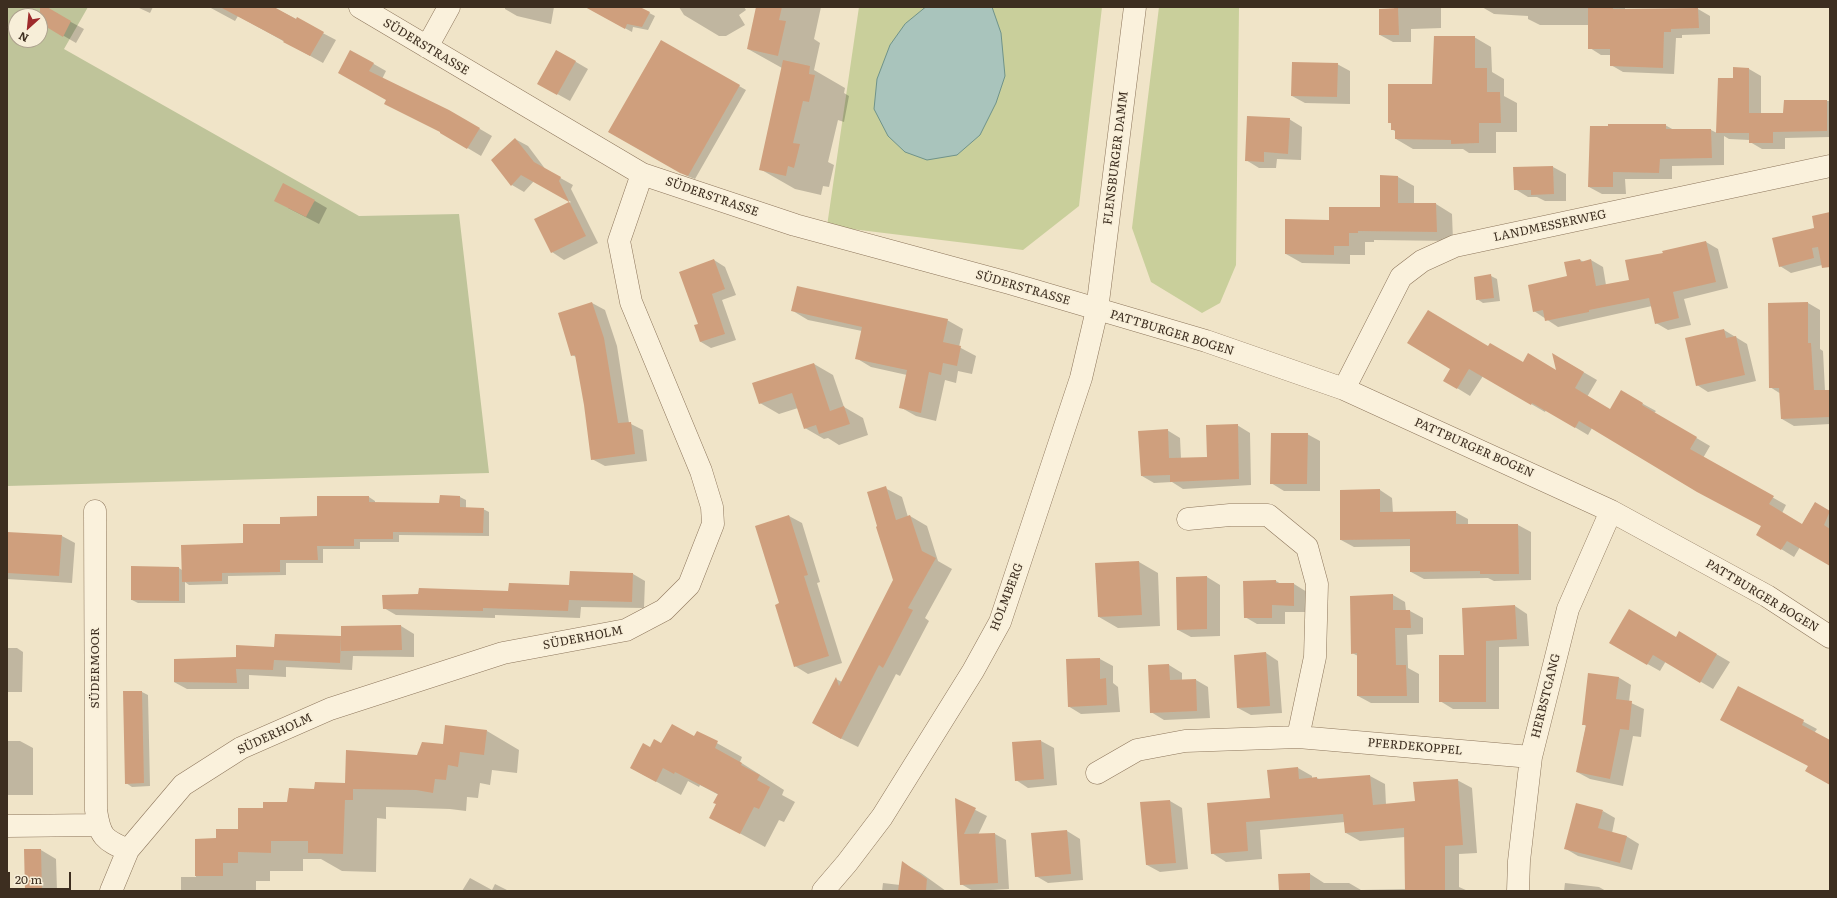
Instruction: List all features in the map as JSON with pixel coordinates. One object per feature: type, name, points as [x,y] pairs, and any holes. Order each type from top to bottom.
[{"type":"street","name":"SÜDERSTRASSE","points":[[360,7],[642,174],[794,225],[1009,283],[1097,310]]},
{"type":"street","points":[[427,47],[448,7]]},
{"type":"street","name":"FLENSBURGER DAMM","points":[[1097,310],[1135,7]]},
{"type":"street","name":"LANDMESSERWEG","points":[[1344,389],[1401,277],[1422,261],[1455,246],[1830,166]]},
{"type":"street","name":"SÜDERHOLM","points":[[111,891],[128,850],[183,786],[241,748],[330,709],[503,653],[626,630],[664,610],[689,585],[713,524],[712,507],[701,472],[631,302],[619,240],[642,174]]},
{"type":"street","name":"PATTBURGER BOGEN","points":[[1097,310],[1206,341],[1344,389],[1611,510],[1767,596],[1830,636]]},
{"type":"street","name":"HOLMBERG","points":[[823,891],[882,817],[973,671],[1000,622],[1081,378],[1097,310]]},
{"type":"street","name":"HERBSTGANG","points":[[1518,891],[1519,861],[1531,757],[1568,609],[1611,510]]},
{"type":"street","name":"SÜDERMOOR","points":[[95,511],[96,810],[98,825],[108,841],[128,850]]},
{"type":"street","points":[[1188,519],[1230,515],[1268,515],[1307,547],[1317,584],[1315,657],[1298,737]]},
{"type":"street","name":"PFERDEKOPPEL","points":[[1097,773],[1137,750],[1178,742],[1298,737],[1531,757]]},
{"type":"street","points":[[7,826],[98,825]]},
{"type":"green space","points":[[7,7],[88,7],[64,49],[359,216],[459,214],[489,473],[7,486]]},
{"type":"green space","points":[[859,7],[1102,7],[1079,206],[1023,250],[827,226]]},
{"type":"green space","points":[[1159,7],[1239,7],[1236,265],[1220,303],[1202,313],[1151,282],[1132,228]]},
{"type":"water","points":[[926,7],[992,7],[1001,33],[1005,76],[996,103],[980,135],[957,155],[927,160],[905,152],[888,136],[874,109],[877,79],[890,45],[905,24]]},
{"type":"building","points":[[47,7],[71,21],[63,37],[48,28],[48,8],[40,8]]},
{"type":"building","points":[[220,7],[274,7],[296,19],[297,17],[324,32],[310,56]]},
{"type":"building","points":[[585,7],[640,7],[650,12],[642,27],[627,24],[625,29]]},
{"type":"building","points":[[756,7],[782,7],[779,20],[786,21],[778,56],[747,49]]},
{"type":"building","points":[[1588,7],[1613,7],[1613,9],[1698,8],[1699,28],[1671,29],[1671,32],[1664,32],[1663,68],[1610,66],[1610,49],[1588,49]]},
{"type":"building","points":[[1398,8],[1399,35],[1379,35],[1379,9]]},
{"type":"building","points":[[1434,36],[1475,36],[1475,68],[1487,68],[1487,92],[1500,92],[1501,123],[1479,123],[1479,143],[1451,144],[1451,140],[1395,139],[1395,130],[1391,130],[1391,123],[1388,123],[1388,84],[1432,84]]},
{"type":"building","points":[[661,40],[740,85],[688,176],[680,173],[608,132]]},
{"type":"building","points":[[350,50],[374,63],[369,71],[449,110],[480,128],[467,149],[440,132],[384,104],[386,100],[338,73]]},
{"type":"building","points":[[556,50],[576,61],[557,95],[537,84]]},
{"type":"building","points":[[783,60],[810,66],[809,74],[815,75],[809,102],[803,101],[793,143],[800,144],[794,168],[788,166],[786,176],[759,170]]},
{"type":"building","points":[[1292,62],[1338,63],[1337,97],[1291,96]]},
{"type":"building","points":[[1733,67],[1749,68],[1749,113],[1783,113],[1784,100],[1827,100],[1827,131],[1773,132],[1773,143],[1749,143],[1749,133],[1716,133],[1718,78],[1733,78]]},
{"type":"building","points":[[1247,116],[1290,118],[1288,154],[1264,152],[1264,162],[1245,161]]},
{"type":"building","points":[[1608,124],[1666,124],[1666,129],[1711,129],[1712,158],[1660,159],[1659,173],[1613,172],[1613,187],[1588,187],[1590,126],[1608,126]]},
{"type":"building","points":[[515,138],[534,162],[561,177],[559,181],[586,236],[551,253],[534,219],[569,202],[521,175],[511,186],[491,160]]},
{"type":"building","points":[[1553,166],[1554,194],[1531,195],[1531,190],[1514,190],[1513,167]]},
{"type":"building","points":[[1380,175],[1398,176],[1398,203],[1436,203],[1437,232],[1358,231],[1358,233],[1349,233],[1349,246],[1334,246],[1334,255],[1285,254],[1285,219],[1329,220],[1329,207],[1380,207]]},
{"type":"building","points":[[283,183],[315,200],[306,217],[274,201]]},
{"type":"building","points":[[1830,212],[1830,267],[1822,268],[1818,247],[1812,248],[1814,258],[1779,267],[1772,238],[1814,228],[1812,216]]},
{"type":"building","points":[[1706,241],[1716,282],[1673,292],[1679,318],[1655,324],[1649,298],[1589,310],[1589,312],[1545,321],[1543,310],[1533,312],[1528,285],[1567,276],[1564,262],[1580,259],[1581,262],[1591,259],[1596,286],[1629,280],[1625,260],[1663,253],[1662,251]]},
{"type":"building","points":[[714,259],[725,289],[712,294],[725,334],[700,342],[694,325],[698,324],[679,272]]},
{"type":"building","points":[[1491,274],[1494,298],[1476,300],[1474,277]]},
{"type":"building","points":[[797,286],[948,319],[943,342],[961,346],[957,366],[943,363],[941,375],[929,372],[921,413],[899,408],[907,370],[855,359],[862,327],[791,311]]},
{"type":"building","points":[[592,302],[604,338],[618,423],[631,422],[635,454],[591,460],[584,405],[575,355],[571,356],[558,313]]},
{"type":"building","points":[[1808,302],[1808,343],[1811,343],[1814,390],[1830,390],[1830,417],[1781,419],[1779,388],[1769,388],[1768,303]]},
{"type":"building","points":[[1428,310],[1488,346],[1490,343],[1523,362],[1528,353],[1556,370],[1552,353],[1584,372],[1575,388],[1610,409],[1621,390],[1643,403],[1642,405],[1697,437],[1690,449],[1774,496],[1769,504],[1802,524],[1815,502],[1830,511],[1824,525],[1830,529],[1830,566],[1787,541],[1781,550],[1756,535],[1761,526],[1697,492],[1579,421],[1575,428],[1532,403],[1531,405],[1469,369],[1457,389],[1443,381],[1450,369],[1407,343]]},
{"type":"building","points":[[1724,329],[1726,338],[1736,336],[1745,375],[1696,386],[1685,338]]},
{"type":"building","points":[[814,363],[830,411],[844,406],[850,424],[819,434],[816,425],[804,429],[792,393],[759,404],[752,383]]},
{"type":"building","points":[[1238,424],[1239,479],[1170,482],[1170,475],[1141,476],[1138,431],[1168,429],[1169,458],[1207,457],[1206,425]]},
{"type":"building","points":[[1271,433],[1308,433],[1307,484],[1270,484]]},
{"type":"building","points":[[886,486],[896,520],[910,515],[922,551],[936,558],[908,608],[913,610],[883,668],[879,665],[841,739],[812,723],[836,677],[839,686],[893,580],[876,527],[877,526],[867,492]]},
{"type":"building","points":[[1380,489],[1380,512],[1456,511],[1456,524],[1518,524],[1519,574],[1480,574],[1480,571],[1410,572],[1410,539],[1340,540],[1340,490]]},
{"type":"building","points":[[440,495],[460,496],[460,507],[484,508],[483,533],[393,532],[393,539],[354,539],[354,546],[317,546],[318,560],[280,560],[280,572],[222,573],[222,581],[182,582],[181,545],[243,543],[243,524],[280,524],[280,517],[317,516],[317,496],[369,496],[369,502],[439,503]]},
{"type":"building","points":[[789,515],[808,575],[804,576],[829,656],[794,667],[775,605],[779,603],[755,526]]},
{"type":"building","points":[[7,532],[62,535],[59,576],[7,573]]},
{"type":"building","points":[[1139,561],[1142,615],[1098,617],[1095,563]]},
{"type":"building","points":[[131,566],[179,567],[179,601],[131,600]]},
{"type":"building","points":[[570,571],[633,573],[632,602],[569,600],[568,611],[483,608],[483,611],[383,609],[382,595],[418,594],[419,588],[508,591],[509,583],[569,585]]},
{"type":"building","points":[[1207,576],[1207,629],[1177,630],[1176,577]]},
{"type":"building","points":[[1276,580],[1276,583],[1294,583],[1294,606],[1272,605],[1272,618],[1244,618],[1243,581]]},
{"type":"building","points":[[1393,594],[1393,610],[1410,610],[1411,628],[1395,628],[1396,665],[1406,665],[1407,696],[1357,696],[1357,653],[1351,654],[1350,596]]},
{"type":"building","points":[[1515,605],[1517,639],[1486,641],[1486,702],[1439,702],[1439,655],[1464,655],[1462,608]]},
{"type":"building","points":[[1629,609],[1676,637],[1679,631],[1717,654],[1700,683],[1653,655],[1647,665],[1609,643]]},
{"type":"building","points":[[401,625],[402,650],[341,651],[341,626]]},
{"type":"building","points":[[275,634],[341,636],[340,663],[274,660],[273,670],[236,669],[237,683],[174,682],[174,659],[236,657],[236,645],[274,647]]},
{"type":"building","points":[[1266,652],[1270,706],[1237,708],[1234,655]]},
{"type":"building","points":[[1100,658],[1100,679],[1106,678],[1107,705],[1068,707],[1066,659]]},
{"type":"building","points":[[1169,664],[1170,680],[1196,679],[1197,711],[1150,713],[1148,665]]},
{"type":"building","points":[[1588,673],[1619,677],[1616,699],[1632,701],[1629,730],[1620,729],[1610,779],[1576,772],[1586,725],[1582,725]]},
{"type":"building","points":[[1738,686],[1804,720],[1802,725],[1830,740],[1830,785],[1805,771],[1808,766],[1720,720]]},
{"type":"building","points":[[123,691],[142,691],[144,783],[125,784]]},
{"type":"building","points":[[672,724],[694,736],[697,731],[718,741],[715,748],[742,763],[741,765],[760,775],[757,780],[770,787],[759,809],[754,807],[740,834],[709,818],[716,804],[713,803],[718,794],[675,772],[674,774],[663,768],[656,782],[630,768],[643,743],[650,747],[654,739],[661,743]]},
{"type":"building","points":[[445,725],[487,730],[484,755],[460,752],[458,767],[448,765],[446,780],[435,779],[433,793],[416,790],[353,789],[353,800],[345,800],[343,854],[308,853],[308,841],[271,841],[271,853],[238,852],[238,863],[223,863],[223,876],[195,876],[195,839],[216,838],[216,829],[238,829],[238,808],[263,808],[263,802],[287,802],[289,788],[314,789],[315,782],[345,783],[346,750],[417,755],[422,742],[443,744]]},
{"type":"building","points":[[1041,740],[1044,779],[1015,781],[1012,742]]},
{"type":"building","points":[[1298,767],[1299,779],[1370,775],[1373,805],[1415,801],[1413,782],[1458,779],[1463,845],[1445,846],[1445,891],[1405,891],[1404,828],[1345,833],[1343,814],[1246,822],[1248,851],[1211,854],[1207,803],[1270,798],[1267,770]]},
{"type":"building","points":[[955,798],[976,808],[964,834],[995,833],[998,883],[960,885]]},
{"type":"building","points":[[1170,800],[1176,863],[1146,865],[1140,802]]},
{"type":"building","points":[[1576,803],[1603,810],[1598,828],[1627,836],[1620,863],[1564,849]]},
{"type":"building","points":[[1067,830],[1071,874],[1035,877],[1031,833]]},
{"type":"building","points":[[24,849],[41,849],[42,891],[25,891]]},
{"type":"building","points":[[902,861],[927,879],[926,891],[898,891]]},
{"type":"building","points":[[1310,873],[1310,891],[1279,891],[1278,874]]}]
